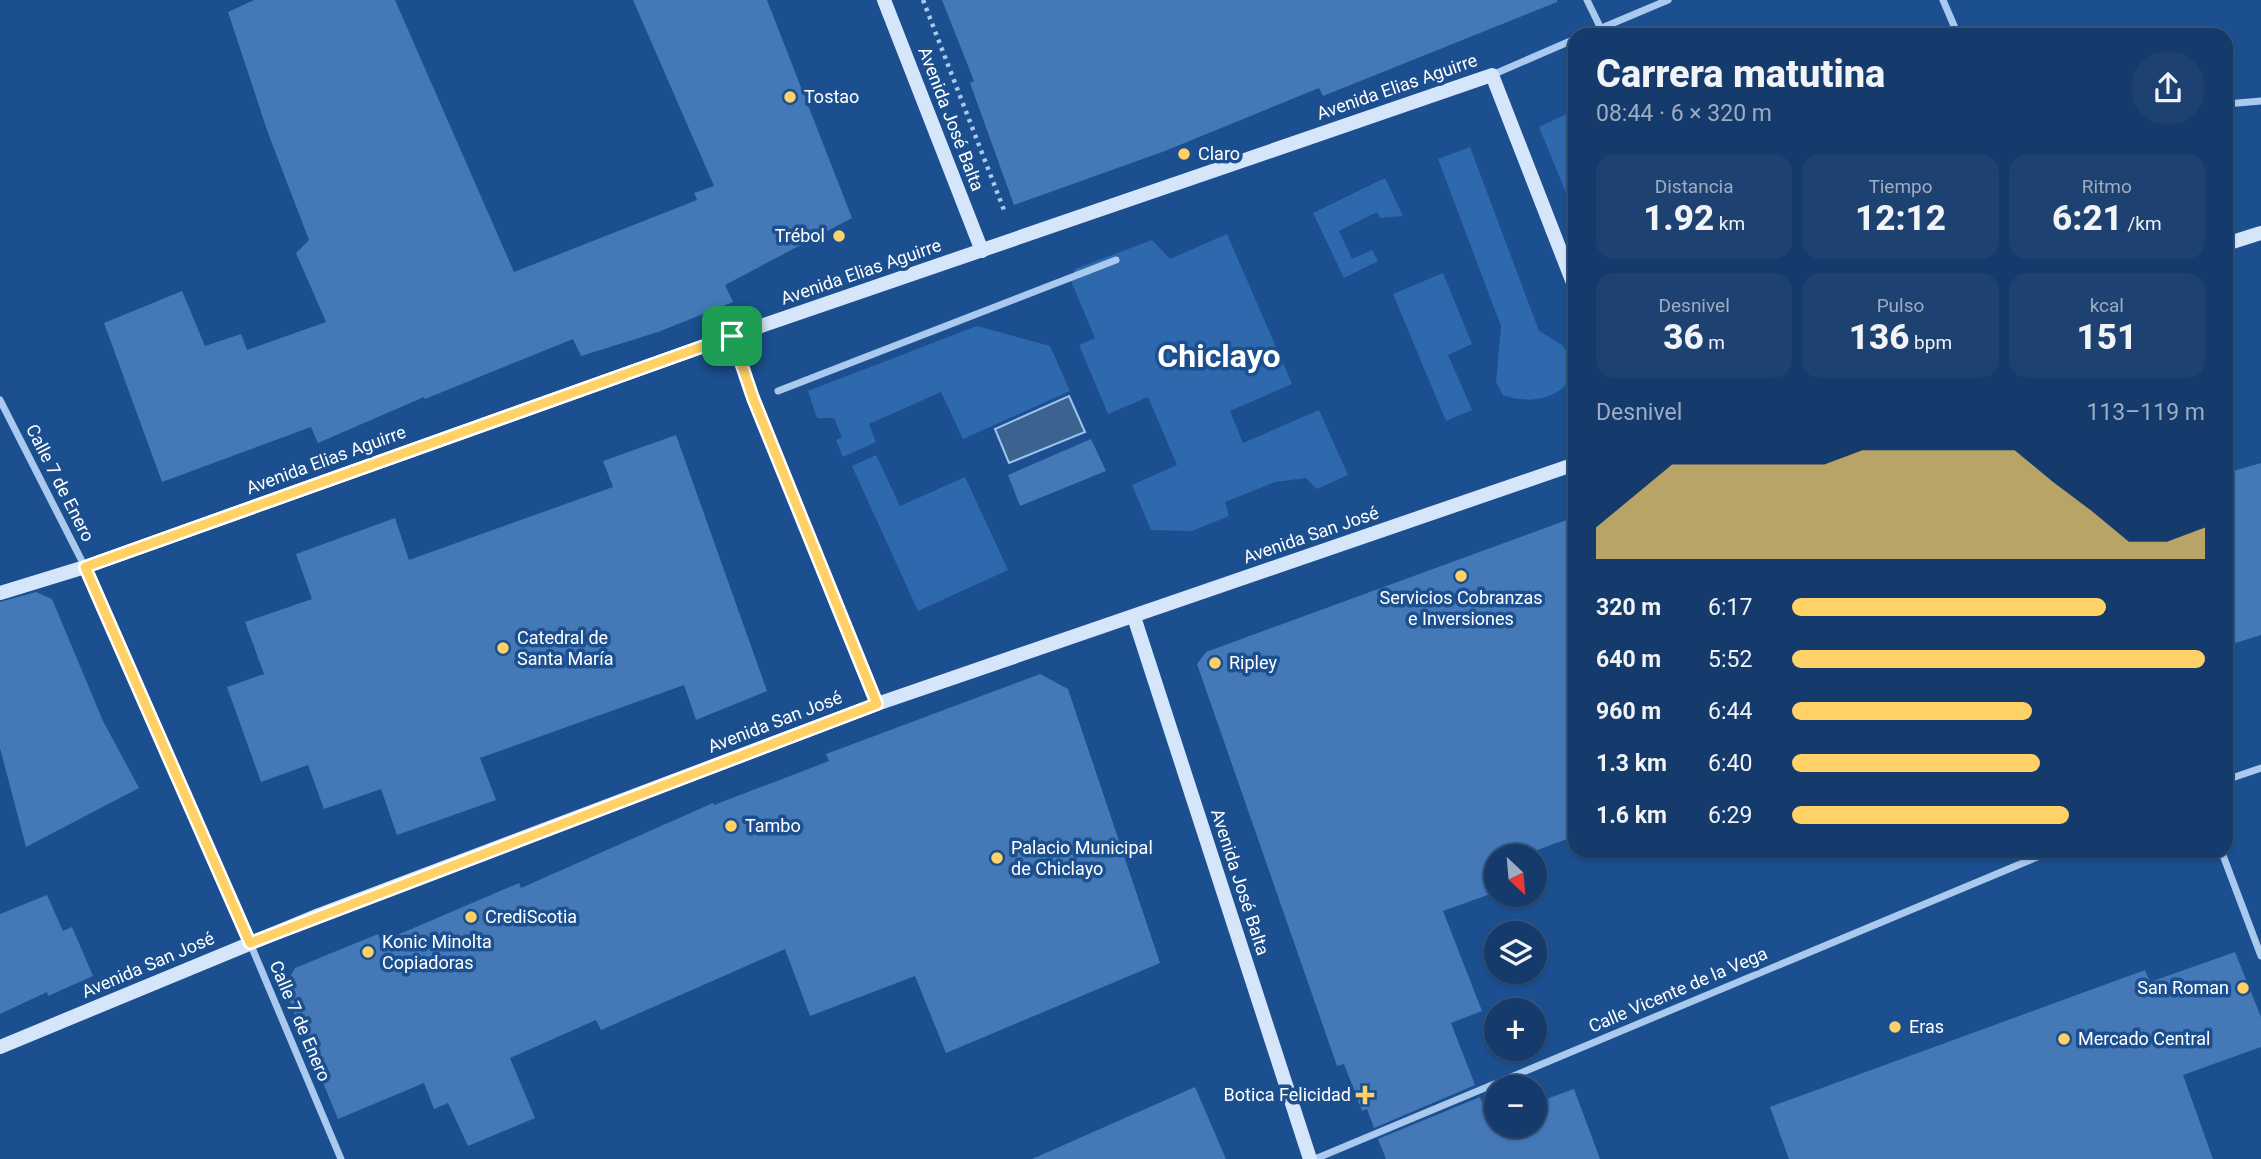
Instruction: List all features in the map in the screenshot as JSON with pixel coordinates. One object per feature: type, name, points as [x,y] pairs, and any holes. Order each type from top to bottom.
[{"type":"main road","name":"Avenida José Balta","points":[[884,0],[982,251]]},
{"type":"main road","name":"Avenida Elias Aguirre","points":[[0,593],[85,567],[732,336],[1492,75]]},
{"type":"main road","points":[[1492,75],[1568,270]]},
{"type":"main road","points":[[2233,242],[2261,233]]},
{"type":"main road","name":"Avenida San José","points":[[0,1047],[250,943],[877,704],[1568,466]]},
{"type":"main road","name":"Avenida José Balta","points":[[1133,617],[1312,1159]]},
{"type":"street","points":[[1587,0],[1600,28]]},
{"type":"street","points":[[1610,28],[1668,0]]},
{"type":"street","points":[[1943,0],[1955,28]]},
{"type":"street","name":"Avenida Elias Aguirre","points":[[1492,75],[1568,42]]},
{"type":"street","points":[[2233,103],[2261,101]]},
{"type":"street","points":[[778,391],[1115,260]]},
{"type":"street","points":[[732,336],[753,398],[877,704]]},
{"type":"street","name":"Calle 7 de Enero","points":[[0,400],[85,567],[250,943],[341,1159]]},
{"type":"street","points":[[2233,778],[2261,768]]},
{"type":"street","name":"Calle Vicente de la Vega","points":[[1312,1159],[2035,858]]},
{"type":"street","points":[[2224,858],[2261,956]]},
{"type":"path","points":[[923,0],[1015,240]]},
{"type":"shaded area","points":[[1568,113],[1568,198],[1539,127]]},
{"type":"shaded area","points":[[1470,147],[1539,331],[1562,345],[1568,352],[1568,382],[1547,397],[1529,400],[1511,398],[1503,395],[1496,382],[1501,326],[1438,159]]},
{"type":"shaded area","points":[[1385,178],[1403,216],[1380,218],[1377,212],[1339,231],[1352,259],[1372,250],[1378,261],[1344,278],[1313,213]]},
{"type":"shaded area","points":[[1227,234],[1292,384],[1230,411],[1243,443],[1319,410],[1348,475],[1317,489],[1306,478],[1275,482],[1225,502],[1229,516],[1192,531],[1151,530],[1132,485],[1177,465],[1148,397],[1108,414],[1079,345],[1095,338],[1071,281],[1075,269],[1152,240],[1170,259]]},
{"type":"shaded area","points":[[1443,273],[1472,344],[1448,355],[1472,410],[1446,421],[1393,294]]},
{"type":"shaded area","points":[[977,326],[1050,346],[1070,391],[963,439],[941,392],[869,424],[876,442],[843,457],[836,440],[842,437],[834,418],[817,418],[808,391]]},
{"type":"shaded area","points":[[1069,396],[1085,432],[1009,463],[995,429]]},
{"type":"shaded area","points":[[876,455],[900,506],[965,477],[1008,570],[918,611],[852,466]]},
{"type":"building","points":[[254,0],[395,0],[514,272],[697,200],[694,193],[714,186],[633,0],[767,0],[852,218],[725,285],[733,302],[658,332],[581,356],[573,339],[425,399],[424,397],[318,443],[311,427],[162,482],[104,323],[182,291],[205,346],[241,334],[247,350],[326,322],[296,253],[309,240],[268,133],[228,12]]},
{"type":"building","points":[[942,0],[1557,2],[1323,96],[1319,88],[1165,151],[1014,205],[970,83],[974,81]]},
{"type":"building","name":"Catedral de Santa María","points":[[676,435],[767,691],[696,720],[684,685],[480,758],[496,800],[397,835],[381,789],[324,809],[308,765],[261,782],[227,687],[264,674],[245,622],[312,599],[296,554],[395,518],[409,560],[613,487],[603,461]]},
{"type":"building","points":[[1091,439],[1106,471],[1020,506],[1008,475]]},
{"type":"building","points":[[2261,463],[2261,635],[2233,644],[2233,471]]},
{"type":"building","points":[[1568,520],[1568,839],[1547,846],[1547,844],[1484,844],[1484,896],[1443,911],[1482,1011],[1451,1023],[1475,1085],[1374,1128],[1367,1109],[1362,1111],[1344,1064],[1337,1066],[1197,664],[1206,652]]},
{"type":"building","points":[[36,592],[52,599],[103,721],[139,788],[26,847],[0,748],[0,602]]},
{"type":"building","points":[[1040,674],[1068,689],[1160,963],[946,1053],[915,976],[810,1016],[785,949],[601,1030],[596,1020],[510,1058],[535,1118],[468,1146],[448,1103],[434,1109],[424,1083],[338,1119],[284,988],[295,968],[378,934],[381,942],[519,883],[521,888],[713,803],[714,805],[829,761],[826,754]]},
{"type":"building","points":[[47,895],[63,931],[72,927],[93,976],[48,996],[47,992],[0,1014],[0,914]]},
{"type":"building","name":"Mercado Central","points":[[2235,952],[2261,1017],[2261,1047],[2183,1075],[2213,1159],[1789,1159],[1770,1107],[2145,970],[2150,982]]},
{"type":"building","points":[[1195,1087],[1226,1159],[1032,1159]]},
{"type":"building","points":[[1574,1089],[1600,1159],[1386,1159],[1378,1139],[1480,1097],[1484,1107],[1484,1138],[1547,1138],[1547,1099]]},
{"type":"place","name":"Tostao","points":[[790,97]]},
{"type":"place","name":"Claro","points":[[1184,154]]},
{"type":"place","name":"Trébol","points":[[839,236]]},
{"type":"place","name":"Servicios Cobranzas e Inversiones","points":[[1461,576]]},
{"type":"place","name":"Catedral de Santa María","points":[[503,648]]},
{"type":"place","name":"Ripley","points":[[1215,663]]},
{"type":"place","name":"Tambo","points":[[731,826]]},
{"type":"place","name":"Palacio Municipal de Chiclayo","points":[[997,858]]},
{"type":"place","name":"CrediScotia","points":[[471,917]]},
{"type":"place","name":"Konic Minolta Copiadoras","points":[[368,952]]},
{"type":"place","name":"San Roman","points":[[2243,988]]},
{"type":"place","name":"Eras","points":[[1895,1027]]},
{"type":"place","name":"Mercado Central","points":[[2064,1039]]},
{"type":"place","name":"Botica Felicidad","points":[[1365,1095]]},
{"type":"district","name":"Chiclayo","points":[[1219,356]]},
{"type":"route","points":[[732,336],[753,398],[877,704],[250,943],[85,567],[732,336]]}]
